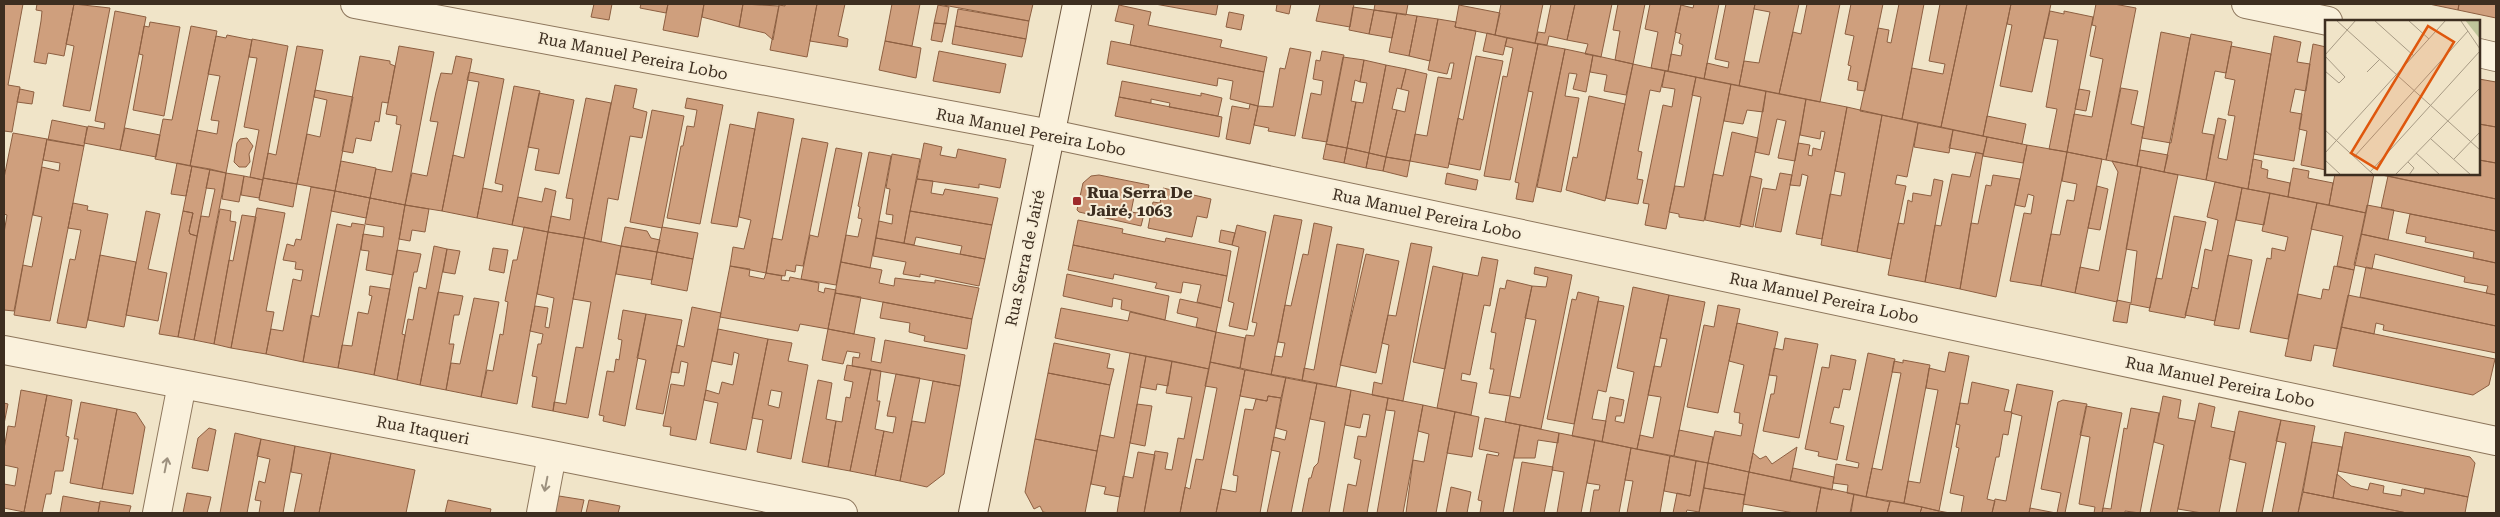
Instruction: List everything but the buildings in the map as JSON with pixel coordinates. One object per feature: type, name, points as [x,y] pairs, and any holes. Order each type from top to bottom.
[{"type":"street","name":"Rua Manuel Pereira Lobo","points":[[355,4],[1051,134],[2496,441]]},
{"type":"street","name":"Rua Serra de Jairé","points":[[973,513],[1077,4]]},
{"type":"street","points":[[2246,4],[2325,20]]},
{"type":"street","points":[[2480,53],[2496,57]]},
{"type":"street","name":"Rua Itaqueri","points":[[4,350],[552,454],[842,513]]},
{"type":"street","points":[[157,513],[182,384]]},
{"type":"street","points":[[541,513],[552,454]]},
{"type":"place","name":"Rua Serra De Jairé, 1063","points":[[1077,201]]}]
